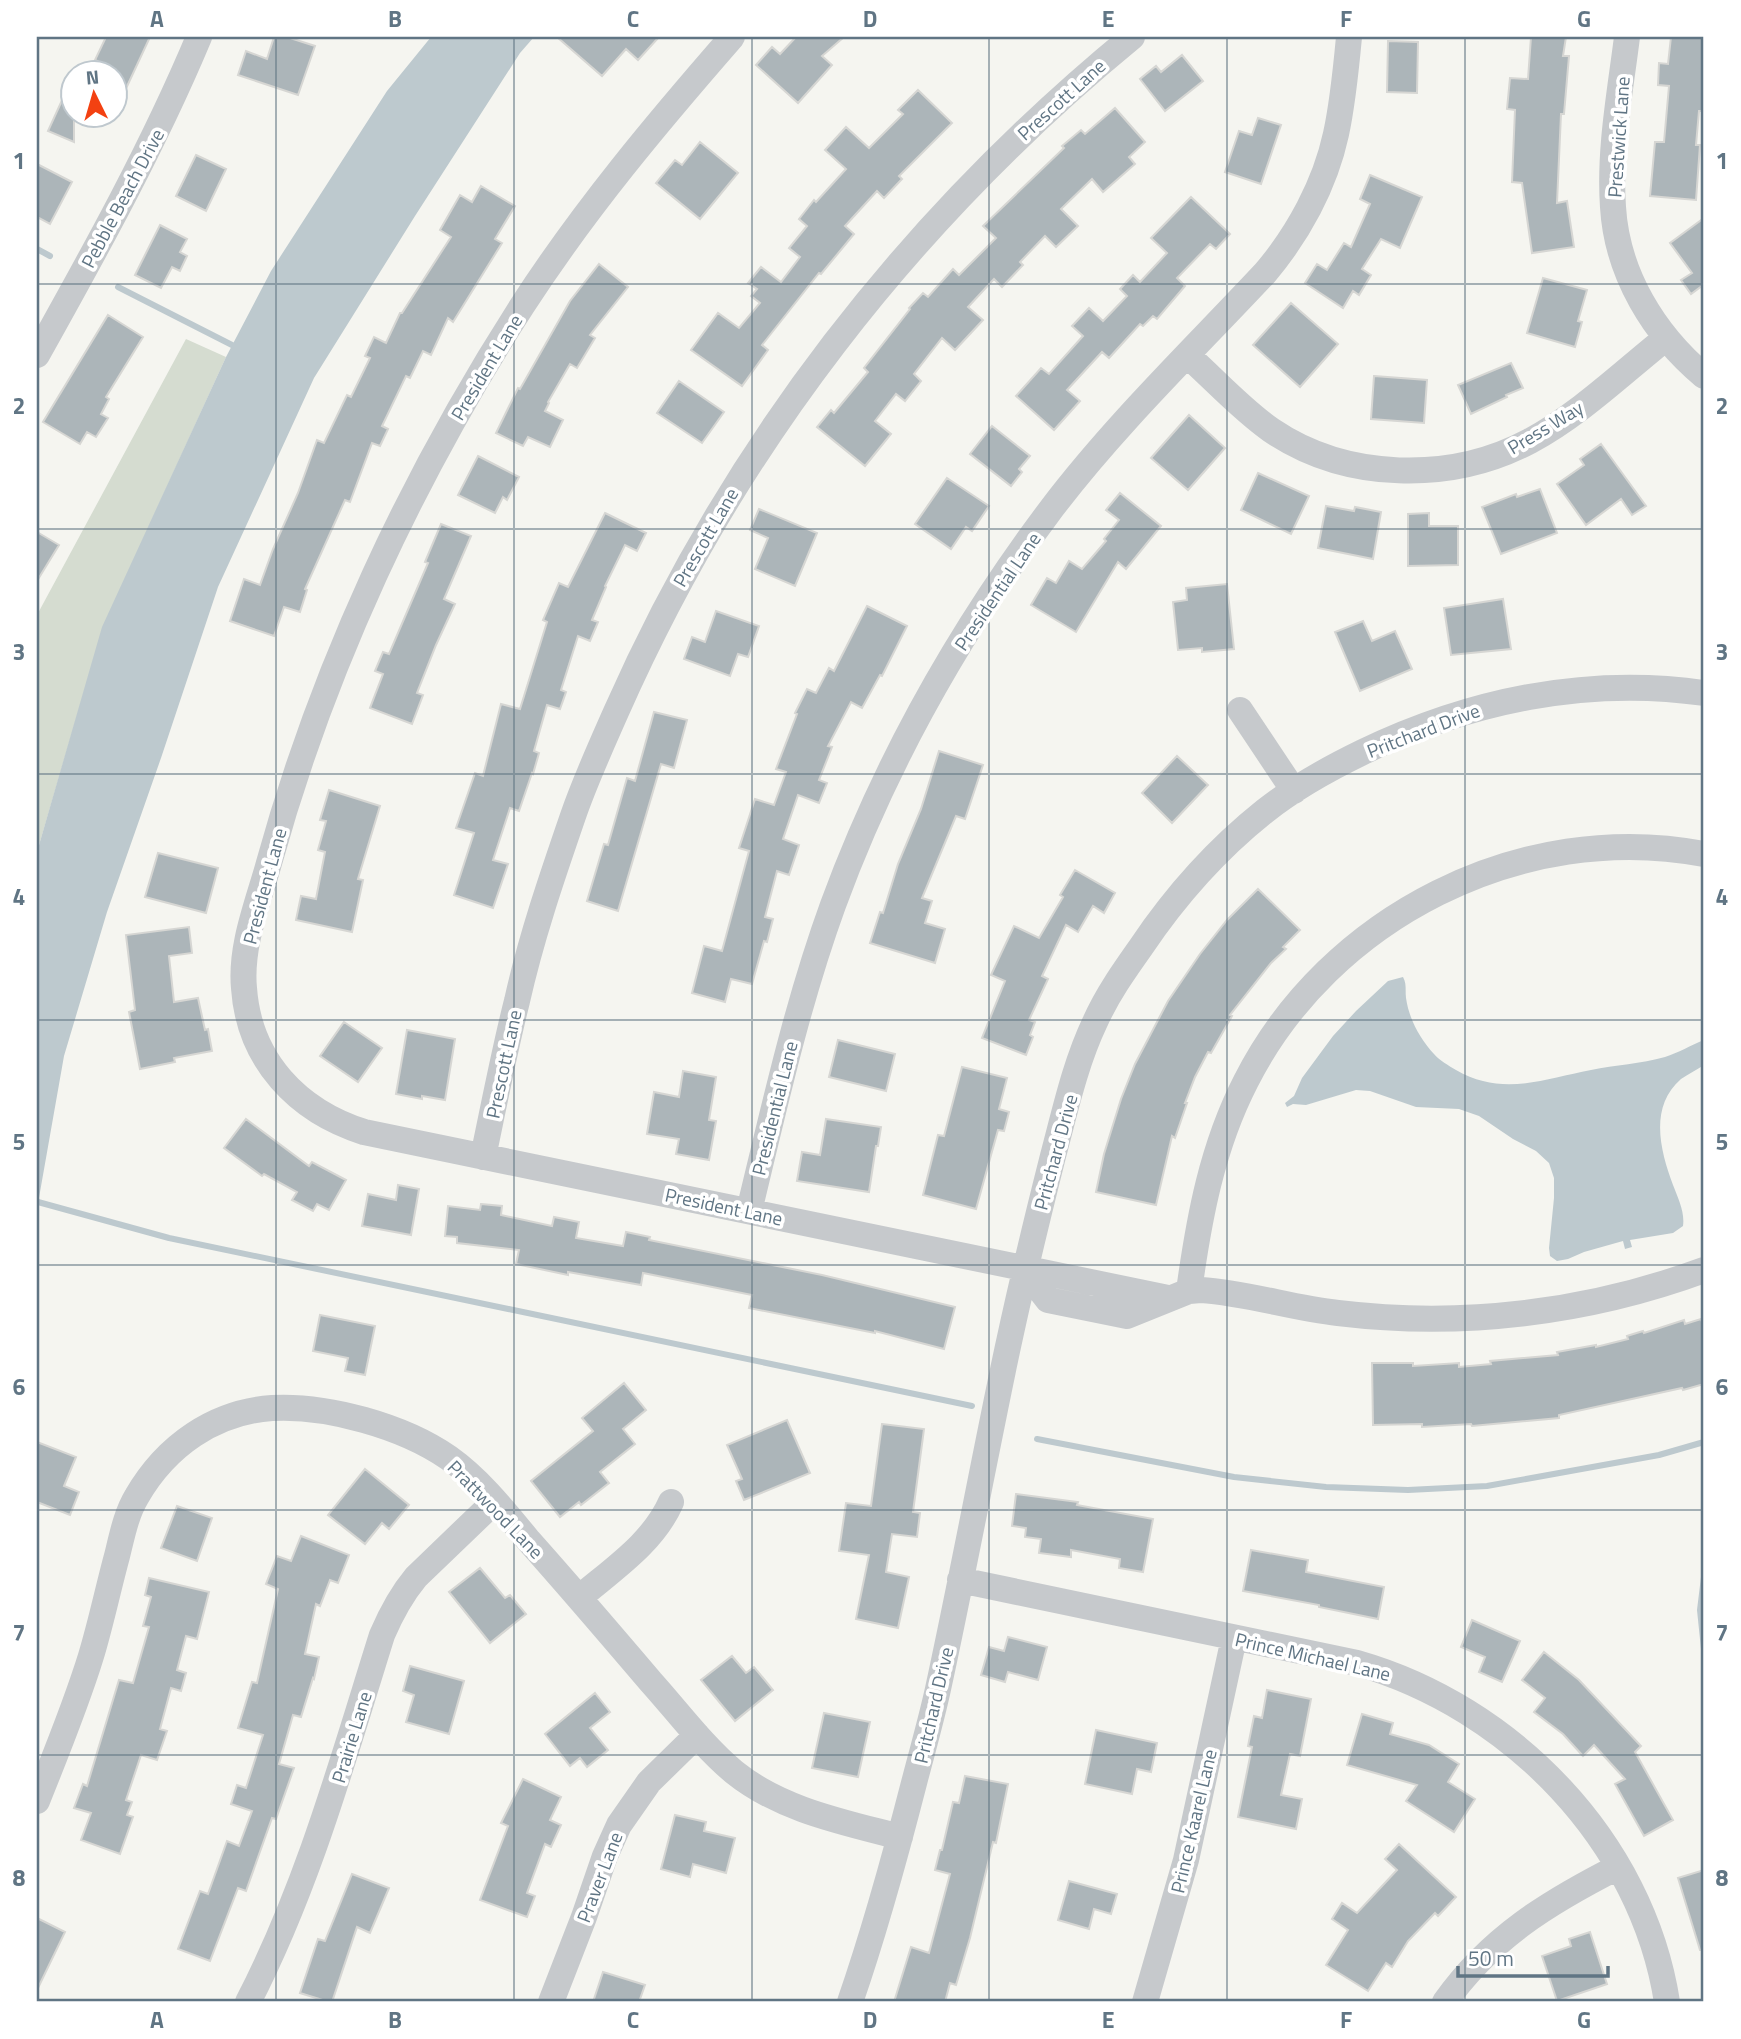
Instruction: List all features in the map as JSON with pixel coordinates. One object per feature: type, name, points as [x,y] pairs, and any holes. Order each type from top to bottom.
[{"type":"street","name":"Pebble Beach Drive","points":[[37,355],[173,100],[199,37]]},
{"type":"street","name":"President Lane","points":[[732,37],[653,127],[569,237],[523,305],[453,422],[397,530],[331,679],[301,760],[277,833],[247,941],[243,987],[246,1008],[260,1048],[270,1066],[294,1094],[310,1107],[346,1126],[364,1132],[1024,1269],[1178,1294],[1214,1291],[1362,1316],[1468,1318],[1576,1306],[1645,1290],[1704,1270]]},
{"type":"street","name":"Prescott Lane","points":[[483,1157],[533,938],[575,812],[662,612],[729,495],[804,382],[890,273],[992,162],[1095,67],[1132,37]]},
{"type":"street","name":"Presidential Lane","points":[[749,1211],[784,1065],[809,976],[863,832],[895,763],[932,692],[974,622],[1045,518],[1128,417],[1280,256],[1320,184],[1336,136],[1349,37]]},
{"type":"street","name":"Prestwick Lane","points":[[1627,37],[1613,154],[1613,209],[1620,246],[1644,306],[1666,338],[1704,376]]},
{"type":"street","name":"Press Way","points":[[1188,355],[1253,415],[1289,441],[1310,451],[1373,469],[1420,471],[1467,464],[1514,449],[1533,439],[1576,410],[1666,338]]},
{"type":"street","name":"Pritchard Drive","points":[[850,2002],[873,1935],[937,1692],[1024,1269],[1065,1108],[1097,1017],[1113,989],[1167,909],[1214,856],[1257,818],[1294,791],[1341,763],[1393,738],[1501,702],[1540,695],[1612,689],[1704,693]]},
{"type":"street","points":[[1240,710],[1294,791]]},
{"type":"street","points":[[1178,1294],[1213,1164],[1246,1081],[1279,1027],[1299,1001],[1344,956],[1382,925],[1405,911],[1449,887],[1506,865],[1564,852],[1599,848],[1665,848],[1704,854]]},
{"type":"street","name":"Prattwood Lane","points":[[37,1801],[91,1655],[124,1528],[135,1498],[155,1469],[174,1449],[194,1434],[231,1416],[267,1409],[311,1409],[394,1430],[433,1448],[464,1471],[495,1501],[697,1735],[752,1785],[780,1800],[837,1820],[900,1837]]},
{"type":"street","name":"Prairie Lane","points":[[248,2002],[312,1855],[389,1619],[405,1589],[495,1501]]},
{"type":"street","points":[[579,1598],[647,1539],[665,1516],[671,1502]]},
{"type":"street","name":"Prince Michael Lane","points":[[960,1580],[1338,1658],[1377,1668],[1416,1683],[1449,1700],[1524,1753],[1579,1809],[1618,1867],[1644,1919],[1667,2002]]},
{"type":"street","name":"Prince Kaarel Lane","points":[[1146,2002],[1186,1860],[1234,1638]]},
{"type":"street","name":"Praver Lane","points":[[551,2002],[619,1825],[649,1782],[697,1735]]},
{"type":"street","points":[[1445,2002],[1469,1970],[1509,1933],[1553,1902],[1618,1867]]},
{"type":"shaded area","points":[[431,37],[534,37],[520,53],[314,378],[218,587],[107,912],[64,1056],[37,1209],[37,852],[102,627],[226,357],[271,271],[387,91]]},
{"type":"shaded area","points":[[186,339],[226,357],[103,627],[37,852],[37,615]]},
{"type":"shaded area","points":[[1403,977],[1410,1014],[1429,1048],[1439,1059],[1456,1070],[1490,1083],[1523,1084],[1647,1061],[1670,1055],[1704,1040],[1704,1065],[1681,1079],[1671,1090],[1664,1102],[1661,1116],[1664,1158],[1682,1210],[1683,1226],[1673,1233],[1630,1240],[1632,1247],[1625,1249],[1623,1241],[1557,1261],[1550,1256],[1549,1248],[1554,1178],[1549,1163],[1536,1151],[1479,1116],[1459,1109],[1416,1107],[1370,1091],[1356,1090],[1306,1105],[1293,1104],[1287,1107],[1285,1103],[1294,1096],[1302,1078],[1333,1036],[1388,981]]},
{"type":"building","points":[[106,37],[150,37],[130,80],[130,60],[95,60]]},
{"type":"building","points":[[274,37],[287,37],[315,46],[298,95],[238,75],[246,51],[267,59]]},
{"type":"building","points":[[557,37],[659,37],[638,60],[626,49],[602,76]]},
{"type":"building","points":[[796,37],[844,37],[822,56],[832,65],[798,103],[756,65],[772,47],[780,54]]},
{"type":"building","points":[[1531,37],[1566,37],[1563,56],[1569,56],[1564,114],[1561,114],[1557,203],[1567,201],[1574,247],[1532,253],[1522,183],[1512,182],[1515,110],[1507,109],[1510,78],[1528,79]]},
{"type":"building","points":[[1671,37],[1704,37],[1702,111],[1699,111],[1696,145],[1700,145],[1696,200],[1650,196],[1655,142],[1664,142],[1669,86],[1658,85],[1659,63],[1668,64]]},
{"type":"building","points":[[1388,41],[1418,42],[1417,93],[1387,92]]},
{"type":"building","points":[[1182,55],[1203,81],[1165,111],[1140,79],[1156,66],[1161,72]]},
{"type":"building","points":[[918,90],[952,123],[899,176],[902,179],[884,198],[877,191],[845,226],[854,234],[762,345],[768,350],[742,386],[691,350],[718,313],[739,328],[760,303],[751,296],[757,289],[748,283],[761,267],[781,282],[800,257],[789,248],[807,226],[799,219],[846,169],[825,150],[846,127],[869,148],[903,114],[898,110]]},
{"type":"building","points":[[60,105],[60,130],[74,130],[74,142],[48,131]]},
{"type":"building","points":[[1115,108],[1145,142],[1129,157],[1135,164],[1103,192],[1092,179],[1061,209],[1078,226],[1056,247],[1045,236],[1020,262],[1023,265],[1002,287],[994,279],[968,307],[983,320],[955,350],[942,338],[914,374],[921,381],[905,401],[896,394],[875,421],[891,434],[865,466],[817,427],[831,410],[834,413],[868,372],[864,368],[923,293],[928,297],[953,269],[959,275],[996,238],[983,226],[1064,148],[1062,146],[1081,130],[1085,134]]},
{"type":"building","points":[[1258,118],[1281,125],[1261,184],[1225,172],[1239,131],[1252,135]]},
{"type":"building","points":[[700,142],[738,173],[700,219],[656,183],[675,160],[682,165]]},
{"type":"building","points":[[196,155],[226,169],[206,211],[176,196]]},
{"type":"building","points":[[37,164],[72,182],[50,224],[37,217]]},
{"type":"building","points":[[1370,175],[1422,197],[1400,248],[1381,239],[1362,269],[1371,275],[1359,295],[1353,291],[1343,308],[1305,283],[1317,264],[1327,270],[1344,243],[1351,247],[1370,204],[1360,199]]},
{"type":"building","points":[[481,186],[515,206],[495,239],[502,243],[453,322],[448,318],[431,355],[423,351],[410,378],[406,376],[382,426],[388,429],[380,446],[372,443],[350,502],[345,500],[305,589],[307,590],[300,612],[284,607],[274,636],[230,621],[244,579],[260,585],[317,440],[324,443],[347,395],[351,397],[370,358],[365,356],[374,337],[386,343],[400,313],[451,237],[440,230],[460,195],[472,202]]},
{"type":"building","points":[[1191,197],[1230,234],[1216,249],[1210,244],[1177,278],[1185,286],[1157,319],[1153,316],[1143,326],[1140,324],[1109,358],[1102,352],[1067,390],[1080,401],[1054,430],[1016,396],[1041,368],[1049,374],[1083,336],[1072,326],[1089,308],[1103,321],[1127,296],[1120,289],[1133,275],[1140,282],[1167,253],[1151,238]]},
{"type":"building","points":[[1704,218],[1704,289],[1702,286],[1691,294],[1681,280],[1692,273],[1670,243]]},
{"type":"building","points":[[160,225],[187,239],[180,252],[187,256],[180,271],[172,267],[161,288],[135,275]]},
{"type":"building","points":[[599,264],[628,287],[590,335],[595,338],[577,368],[570,364],[548,402],[545,411],[563,420],[550,447],[528,437],[523,446],[496,433],[518,388],[520,389],[570,301]]},
{"type":"building","points":[[1543,278],[1587,290],[1578,321],[1582,322],[1575,347],[1527,333]]},
{"type":"building","points":[[1291,303],[1338,344],[1300,387],[1253,345]]},
{"type":"building","points":[[108,315],[143,337],[106,397],[109,399],[101,414],[108,418],[96,437],[87,432],[80,444],[43,422]]},
{"type":"building","points":[[1511,363],[1523,388],[1471,414],[1458,385]]},
{"type":"building","points":[[1374,376],[1427,380],[1424,423],[1371,419]]},
{"type":"building","points":[[679,381],[724,412],[702,443],[657,413]]},
{"type":"building","points":[[1189,415],[1225,448],[1188,490],[1151,458]]},
{"type":"building","points":[[992,426],[1030,456],[1019,469],[1022,472],[1011,486],[970,454]]},
{"type":"building","points":[[1601,444],[1646,506],[1632,515],[1621,499],[1586,525],[1557,484],[1584,465],[1580,459]]},
{"type":"building","points":[[478,456],[519,477],[507,500],[503,497],[495,513],[458,495]]},
{"type":"building","points":[[1258,473],[1309,496],[1291,534],[1241,510]]},
{"type":"building","points":[[947,478],[989,506],[972,531],[966,527],[951,549],[915,524]]},
{"type":"building","points":[[1540,489],[1557,533],[1501,554],[1482,507],[1516,494],[1517,497]]},
{"type":"building","points":[[1120,493],[1161,526],[1126,569],[1118,562],[1076,632],[1031,605],[1047,578],[1056,583],[1069,561],[1082,569],[1106,541],[1104,539],[1119,520],[1106,510]]},
{"type":"building","points":[[1326,506],[1354,511],[1355,507],[1381,512],[1373,559],[1318,548]]},
{"type":"building","points":[[759,509],[817,533],[795,586],[755,569],[768,538],[750,530]]},
{"type":"building","points":[[605,513],[646,533],[637,551],[625,545],[592,620],[598,622],[590,641],[578,636],[561,690],[566,692],[560,709],[547,705],[534,751],[539,753],[533,774],[519,811],[510,808],[493,860],[508,864],[493,908],[454,895],[474,833],[456,828],[475,773],[483,776],[501,704],[520,709],[547,622],[543,620],[559,583],[568,587]]},
{"type":"building","points":[[1429,513],[1429,526],[1458,526],[1458,565],[1408,566],[1408,514]]},
{"type":"building","points":[[441,524],[471,536],[444,599],[455,604],[417,693],[423,695],[412,724],[370,708],[383,674],[375,671],[383,652],[389,654],[428,563],[425,562]]},
{"type":"building","points":[[37,532],[59,545],[37,581]]},
{"type":"building","points":[[1227,584],[1234,649],[1202,652],[1202,648],[1178,650],[1173,602],[1187,600],[1186,588]]},
{"type":"building","points":[[1503,599],[1511,649],[1451,655],[1444,608]]},
{"type":"building","points":[[867,606],[907,626],[882,676],[880,675],[862,708],[851,702],[828,746],[832,747],[819,780],[827,783],[819,803],[798,795],[783,839],[799,845],[789,875],[777,871],[765,917],[773,919],[752,984],[731,979],[725,1002],[692,993],[704,946],[722,951],[749,851],[739,848],[755,799],[774,805],[786,772],[776,769],[797,714],[795,713],[807,689],[816,693],[829,668],[834,671]]},
{"type":"building","points":[[716,611],[759,626],[748,657],[738,654],[730,676],[684,659],[692,637],[705,642]]},
{"type":"building","points":[[1363,621],[1372,641],[1395,631],[1412,669],[1360,691],[1335,632]]},
{"type":"building","points":[[654,712],[687,720],[674,768],[661,764],[618,911],[587,901],[604,844],[608,845],[627,778],[635,781]]},
{"type":"building","points":[[939,751],[983,765],[965,819],[956,816],[922,898],[932,901],[925,923],[945,929],[935,963],[870,943],[921,809]]},
{"type":"building","points":[[1177,756],[1208,785],[1172,823],[1142,793]]},
{"type":"building","points":[[329,790],[380,806],[358,879],[363,880],[352,932],[296,920],[301,896],[316,899],[325,852],[318,850],[326,821],[320,820]]},
{"type":"building","points":[[158,853],[218,868],[206,913],[145,897]]},
{"type":"building","points":[[1075,870],[1115,893],[1104,913],[1093,906],[1078,932],[1066,925],[1042,976],[1048,979],[1029,1020],[1035,1022],[1026,1055],[982,1038],[1005,981],[991,975],[1014,926],[1039,938]]},
{"type":"building","points":[[1258,889],[1300,930],[1283,947],[1286,949],[1271,963],[1230,1015],[1232,1016],[1211,1053],[1208,1052],[1185,1103],[1175,1138],[1172,1136],[1156,1205],[1096,1192],[1104,1154],[1121,1099],[1135,1064],[1168,1001],[1227,920]]},
{"type":"building","points":[[189,927],[192,953],[169,956],[174,1002],[198,998],[212,1051],[174,1058],[175,1062],[140,1069],[129,1012],[135,1010],[126,935]]},
{"type":"building","points":[[344,1022],[382,1048],[358,1082],[320,1056]]},
{"type":"building","points":[[407,1030],[455,1039],[445,1100],[396,1094]]},
{"type":"building","points":[[838,1040],[895,1054],[886,1091],[829,1077]]},
{"type":"building","points":[[962,1067],[1007,1078],[999,1109],[1009,1112],[1004,1131],[998,1130],[976,1209],[923,1195],[938,1135],[944,1136]]},
{"type":"building","points":[[683,1071],[716,1077],[709,1120],[716,1121],[709,1160],[676,1154],[679,1139],[647,1134],[654,1092],[679,1097]]},
{"type":"building","points":[[246,1119],[309,1166],[312,1162],[346,1180],[329,1210],[317,1204],[313,1211],[292,1200],[297,1192],[264,1174],[262,1176],[224,1148]]},
{"type":"building","points":[[826,1119],[881,1127],[869,1192],[797,1181],[802,1152],[820,1155]]},
{"type":"building","points":[[398,1185],[419,1189],[411,1235],[362,1226],[368,1194],[396,1200]]},
{"type":"building","points":[[481,1204],[502,1206],[501,1215],[552,1226],[554,1217],[579,1222],[576,1238],[623,1246],[626,1232],[650,1237],[649,1240],[822,1275],[955,1307],[944,1349],[875,1331],[749,1308],[752,1295],[643,1273],[641,1285],[568,1272],[568,1275],[516,1264],[519,1250],[457,1243],[457,1237],[445,1236],[448,1206],[480,1210]]},
{"type":"building","points":[[320,1315],[375,1326],[365,1375],[345,1371],[348,1358],[313,1351]]},
{"type":"building","points":[[1701,1319],[1704,1328],[1704,1384],[1559,1415],[1559,1418],[1472,1426],[1373,1425],[1372,1363],[1413,1363],[1413,1366],[1459,1363],[1459,1367],[1491,1364],[1490,1361],[1558,1355],[1557,1352],[1596,1347],[1684,1320],[1685,1324]]},
{"type":"building","points":[[624,1383],[646,1410],[623,1429],[635,1444],[600,1472],[609,1483],[581,1505],[579,1502],[560,1517],[531,1481],[593,1431],[582,1418]]},
{"type":"building","points":[[787,1420],[810,1473],[744,1500],[736,1481],[742,1479],[727,1445]]},
{"type":"building","points":[[882,1424],[924,1429],[913,1512],[920,1513],[917,1537],[892,1534],[886,1572],[909,1577],[898,1628],[856,1619],[869,1555],[839,1551],[846,1503],[871,1506]]},
{"type":"building","points":[[37,1442],[76,1457],[64,1486],[79,1492],[70,1515],[37,1502]]},
{"type":"building","points":[[365,1469],[409,1505],[389,1529],[382,1523],[365,1544],[328,1515]]},
{"type":"building","points":[[1016,1494],[1078,1502],[1077,1505],[1153,1519],[1143,1572],[1119,1568],[1120,1559],[1071,1550],[1071,1557],[1039,1553],[1041,1539],[1025,1537],[1026,1528],[1012,1526]]},
{"type":"building","points":[[177,1506],[212,1518],[197,1561],[161,1548]]},
{"type":"building","points":[[301,1536],[349,1555],[338,1583],[330,1580],[320,1606],[316,1604],[305,1654],[319,1657],[314,1679],[301,1717],[293,1715],[279,1764],[294,1768],[276,1819],[272,1818],[246,1891],[238,1888],[210,1961],[178,1949],[200,1891],[208,1894],[227,1841],[239,1846],[252,1811],[231,1804],[237,1785],[246,1788],[263,1735],[238,1728],[252,1682],[257,1683],[278,1589],[266,1584],[277,1556],[291,1561]]},
{"type":"building","points":[[1251,1550],[1308,1560],[1306,1572],[1384,1587],[1378,1619],[1243,1591]]},
{"type":"building","points":[[480,1568],[505,1598],[510,1595],[526,1614],[490,1643],[449,1592]]},
{"type":"building","points":[[149,1578],[209,1592],[197,1639],[186,1636],[177,1670],[186,1673],[181,1691],[171,1688],[160,1729],[167,1731],[157,1760],[141,1755],[126,1800],[132,1802],[127,1815],[133,1817],[120,1854],[81,1840],[91,1813],[74,1808],[83,1784],[87,1786],[119,1680],[133,1683],[149,1627],[143,1626],[151,1597],[145,1595]]},
{"type":"building","points":[[1472,1620],[1520,1641],[1502,1682],[1479,1672],[1485,1657],[1461,1647]]},
{"type":"building","points":[[1008,1637],[1047,1647],[1038,1680],[1008,1672],[1005,1682],[981,1675],[989,1647],[1004,1651]]},
{"type":"building","points":[[1544,1652],[1579,1680],[1641,1746],[1635,1752],[1673,1820],[1644,1836],[1615,1784],[1625,1779],[1594,1745],[1583,1756],[1563,1734],[1534,1712],[1545,1698],[1522,1680]]},
{"type":"building","points":[[732,1656],[746,1673],[754,1667],[773,1690],[735,1721],[701,1680]]},
{"type":"building","points":[[410,1666],[464,1681],[449,1734],[406,1722],[414,1695],[403,1691]]},
{"type":"building","points":[[1267,1690],[1311,1699],[1300,1756],[1290,1754],[1281,1795],[1302,1799],[1296,1829],[1238,1817],[1252,1747],[1248,1746],[1254,1716],[1262,1718]]},
{"type":"building","points":[[595,1693],[610,1712],[590,1728],[608,1750],[587,1767],[580,1758],[570,1766],[545,1734]]},
{"type":"building","points":[[824,1713],[870,1722],[858,1777],[812,1768]]},
{"type":"building","points":[[1362,1714],[1393,1723],[1390,1734],[1429,1745],[1459,1764],[1448,1782],[1475,1799],[1454,1832],[1406,1801],[1417,1785],[1347,1765]]},
{"type":"building","points":[[1096,1730],[1157,1743],[1151,1772],[1137,1769],[1132,1794],[1085,1784]]},
{"type":"building","points":[[965,1776],[1008,1784],[996,1843],[993,1842],[956,1985],[950,1983],[945,2002],[894,2002],[911,1947],[929,1953],[950,1874],[935,1870],[953,1802],[959,1803]]},
{"type":"building","points":[[523,1779],[561,1797],[550,1820],[561,1825],[551,1847],[545,1844],[527,1893],[535,1896],[527,1917],[480,1900],[508,1826],[501,1823]]},
{"type":"building","points":[[675,1815],[706,1822],[704,1831],[735,1838],[726,1873],[693,1864],[690,1877],[661,1869]]},
{"type":"building","points":[[1399,1844],[1456,1897],[1438,1916],[1435,1913],[1408,1941],[1392,1967],[1386,1963],[1368,1991],[1326,1965],[1348,1930],[1332,1919],[1342,1903],[1357,1913],[1397,1870],[1385,1859]]},
{"type":"building","points":[[1704,1870],[1704,1950],[1700,1950],[1678,1878]]},
{"type":"building","points":[[352,1874],[389,1888],[370,1933],[357,1927],[332,2002],[329,2002],[300,1993],[318,1939],[325,1941]]},
{"type":"building","points":[[1069,1881],[1117,1894],[1111,1914],[1094,1909],[1089,1929],[1058,1920]]},
{"type":"building","points":[[37,1918],[65,1932],[37,1990]]},
{"type":"building","points":[[1590,1932],[1607,1984],[1557,2001],[1542,1956],[1571,1946],[1569,1939]]},
{"type":"building","points":[[603,1972],[645,1985],[639,2002],[593,2002]]},
{"type":"waterway","points":[[37,249],[50,256]]},
{"type":"waterway","points":[[118,287],[232,345]]},
{"type":"waterway","points":[[38,1202],[169,1238],[972,1406]]},
{"type":"waterway","points":[[1037,1439],[1234,1477],[1326,1487],[1408,1490],[1487,1486],[1659,1455],[1704,1442]]},
{"type":"waterway","points":[[1704,1577],[1700,1610],[1704,1649]]}]
